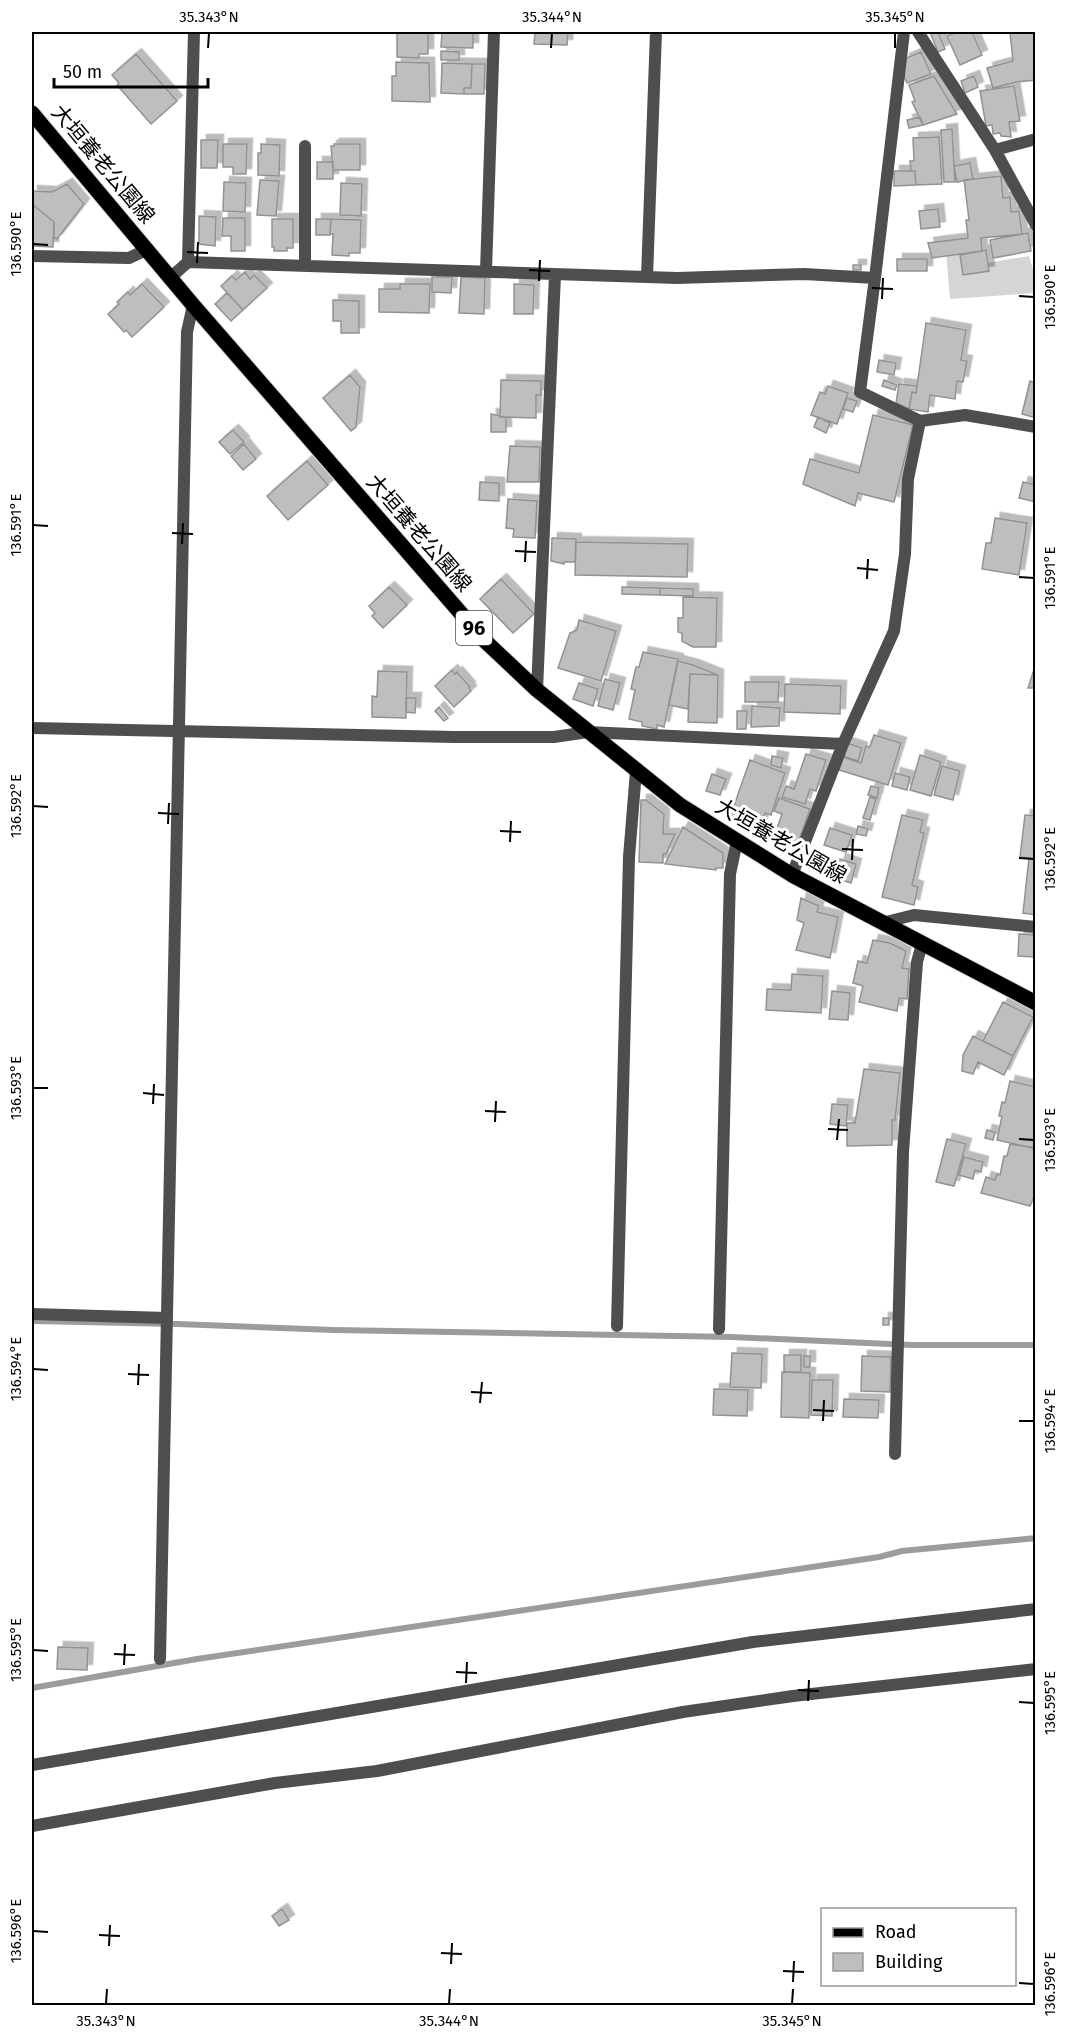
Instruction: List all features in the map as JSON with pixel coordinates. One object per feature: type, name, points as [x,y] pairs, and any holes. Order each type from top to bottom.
[{"type":"main road","name":"大垣養老公園線","points":[[32,113],[193,305],[485,641],[537,690],[680,805],[737,841],[792,875],[1035,1003]]},
{"type":"street","points":[[188,262],[194,32]]},
{"type":"street","points":[[486,271],[494,32]]},
{"type":"street","points":[[646,277],[656,32]]},
{"type":"street","points":[[904,32],[860,392],[920,421],[965,415],[1035,427]]},
{"type":"street","points":[[918,32],[995,150],[1035,225]]},
{"type":"street","points":[[995,150],[1035,139]]},
{"type":"street","points":[[305,146],[305,266]]},
{"type":"street","points":[[32,256],[129,258],[148,249]]},
{"type":"street","points":[[170,278],[188,262],[677,278],[804,274],[875,278]]},
{"type":"street","points":[[537,690],[555,274]]},
{"type":"street","points":[[160,1659],[187,332],[193,305]]},
{"type":"street","points":[[792,875],[843,744],[894,631],[904,554],[908,479],[920,421]]},
{"type":"street","points":[[32,728],[454,737],[554,737],[588,732],[843,744]]},
{"type":"street","points":[[617,1326],[629,857],[636,771]]},
{"type":"street","points":[[719,1329],[730,874],[737,841]]},
{"type":"street","points":[[882,923],[914,915],[1035,927]]},
{"type":"street","points":[[895,1454],[903,1152],[917,963],[922,944]]},
{"type":"street","points":[[32,1314],[168,1318]]},
{"type":"street","points":[[32,1766],[753,1642],[1035,1610]]},
{"type":"street","points":[[32,1826],[275,1784],[377,1771],[682,1712],[793,1696],[1035,1669]]},
{"type":"shaded area","points":[[967,247],[969,266],[1029,256],[1033,269],[1035,268],[1035,293],[950,299],[946,250]]},
{"type":"building","points":[[397,32],[428,32],[428,54],[419,54],[419,58],[397,57]]},
{"type":"building","points":[[442,32],[473,32],[473,48],[441,47]]},
{"type":"building","points":[[535,32],[568,32],[567,45],[534,44]]},
{"type":"building","points":[[930,32],[938,32],[945,49],[938,52]]},
{"type":"building","points":[[957,32],[972,32],[982,55],[960,65],[947,36]]},
{"type":"building","points":[[1010,32],[1036,32],[1036,80],[993,88],[987,68],[1013,61]]},
{"type":"building","points":[[441,51],[459,52],[459,60],[441,60]]},
{"type":"building","points":[[921,52],[931,74],[907,83],[902,72],[904,59]]},
{"type":"building","points":[[136,54],[177,101],[151,124],[117,85],[119,83],[112,75]]},
{"type":"building","points":[[396,62],[429,63],[430,102],[392,101],[392,76],[396,76]]},
{"type":"building","points":[[442,63],[472,64],[471,88],[464,88],[464,94],[441,93]]},
{"type":"building","points":[[472,64],[485,64],[484,94],[464,94],[464,88],[471,88]]},
{"type":"building","points":[[934,76],[957,114],[923,125],[912,102],[915,101],[909,85]]},
{"type":"building","points":[[974,76],[978,87],[965,93],[961,81]]},
{"type":"building","points":[[1014,86],[1020,121],[1009,122],[1011,137],[1001,136],[1000,133],[993,134],[992,125],[986,126],[980,91]]},
{"type":"building","points":[[920,117],[923,125],[909,128],[907,120]]},
{"type":"building","points":[[952,129],[955,182],[944,182],[941,130]]},
{"type":"building","points":[[939,137],[942,184],[916,185],[915,171],[911,171],[910,161],[914,161],[913,138]]},
{"type":"building","points":[[201,140],[218,140],[217,168],[201,168]]},
{"type":"building","points":[[223,144],[247,144],[246,174],[233,174],[233,167],[223,167]]},
{"type":"building","points":[[261,144],[280,145],[279,176],[258,175],[258,153],[261,153]]},
{"type":"building","points":[[360,144],[360,170],[333,170],[331,146]]},
{"type":"building","points":[[317,162],[333,162],[333,179],[317,179]]},
{"type":"building","points":[[970,163],[973,179],[957,182],[954,166]]},
{"type":"building","points":[[894,171],[915,171],[916,185],[894,186]]},
{"type":"building","points":[[1001,176],[1003,198],[1010,197],[1011,212],[1019,211],[1022,234],[981,238],[982,251],[932,258],[928,243],[968,238],[966,220],[969,220],[964,180]]},
{"type":"building","points":[[260,180],[279,181],[276,216],[257,215]]},
{"type":"building","points":[[224,182],[246,183],[245,212],[223,211]]},
{"type":"building","points":[[341,183],[362,184],[361,216],[340,215]]},
{"type":"building","points":[[67,184],[84,204],[57,239],[54,238],[54,222],[32,204],[32,191],[52,192]]},
{"type":"building","points":[[32,204],[54,222],[53,247],[32,246]]},
{"type":"building","points":[[938,209],[940,227],[921,229],[919,211]]},
{"type":"building","points":[[199,216],[216,217],[215,246],[199,244]]},
{"type":"building","points":[[223,218],[245,218],[245,251],[231,251],[231,236],[222,236]]},
{"type":"building","points":[[272,219],[293,219],[293,248],[287,248],[287,251],[274,251]]},
{"type":"building","points":[[316,219],[331,219],[330,235],[316,235]]},
{"type":"building","points":[[331,219],[361,220],[360,253],[349,253],[349,256],[332,255]]},
{"type":"building","points":[[1028,233],[1031,251],[993,258],[990,240]]},
{"type":"building","points":[[986,250],[989,271],[963,275],[960,255]]},
{"type":"building","points":[[897,259],[927,259],[927,271],[897,271]]},
{"type":"building","points":[[853,265],[861,265],[861,270],[853,270]]},
{"type":"building","points":[[245,272],[250,279],[254,275],[267,288],[243,310],[221,286],[232,276],[236,280]]},
{"type":"building","points":[[432,277],[452,277],[451,293],[432,292]]},
{"type":"building","points":[[461,277],[485,278],[484,314],[459,313]]},
{"type":"building","points":[[142,284],[164,307],[132,337],[126,330],[124,332],[108,314],[128,292],[130,295]]},
{"type":"building","points":[[400,284],[430,284],[429,313],[379,312],[379,289],[400,289]]},
{"type":"building","points":[[514,284],[534,285],[533,314],[514,314]]},
{"type":"building","points":[[227,293],[243,310],[231,321],[215,304]]},
{"type":"building","points":[[333,300],[359,301],[359,333],[341,333],[341,321],[333,321]]},
{"type":"building","points":[[926,323],[966,330],[961,360],[967,361],[963,382],[957,381],[955,399],[930,395],[928,412],[909,409],[912,392],[916,393]]},
{"type":"building","points":[[879,360],[896,363],[894,375],[877,372]]},
{"type":"building","points":[[350,375],[360,387],[356,427],[351,431],[323,398]]},
{"type":"building","points":[[501,380],[541,381],[541,395],[536,395],[536,418],[500,417]]},
{"type":"building","points":[[884,380],[897,385],[895,390],[882,386]]},
{"type":"building","points":[[1030,381],[1036,383],[1036,418],[1022,414]]},
{"type":"building","points":[[899,384],[917,386],[916,393],[912,392],[909,409],[896,403]]},
{"type":"building","points":[[828,386],[848,393],[837,424],[811,415],[820,392],[825,394]]},
{"type":"building","points":[[847,398],[857,401],[853,412],[843,409]]},
{"type":"building","points":[[491,414],[506,417],[506,432],[491,432]]},
{"type":"building","points":[[873,415],[913,425],[894,502],[858,493],[855,506],[803,484],[810,459],[859,473]]},
{"type":"building","points":[[818,417],[830,423],[826,433],[814,427]]},
{"type":"building","points":[[233,430],[244,442],[230,454],[219,442]]},
{"type":"building","points":[[244,444],[256,459],[243,470],[231,456]]},
{"type":"building","points":[[510,446],[540,447],[539,482],[507,482]]},
{"type":"building","points":[[307,461],[328,485],[288,520],[267,496]]},
{"type":"building","points":[[480,482],[499,483],[499,501],[479,500]]},
{"type":"building","points":[[1023,482],[1036,485],[1036,502],[1019,498]]},
{"type":"building","points":[[508,499],[537,501],[535,538],[513,537],[514,529],[506,528]]},
{"type":"building","points":[[995,518],[1027,523],[1019,575],[982,569],[986,543],[991,543]]},
{"type":"building","points":[[552,538],[576,539],[575,562],[564,562],[564,564],[551,561]]},
{"type":"building","points":[[576,542],[688,544],[687,577],[575,575]]},
{"type":"building","points":[[501,579],[534,614],[513,633],[480,599]]},
{"type":"building","points":[[389,587],[407,605],[383,628],[372,616],[375,613],[369,606]]},
{"type":"building","points":[[622,587],[660,588],[660,595],[622,594]]},
{"type":"building","points":[[660,588],[693,589],[693,596],[660,595]]},
{"type":"building","points":[[683,597],[717,598],[716,647],[693,647],[682,641],[682,633],[678,632],[678,618],[683,618]]},
{"type":"building","points":[[579,620],[616,631],[601,681],[558,668],[570,633],[577,630]]},
{"type":"building","points":[[643,652],[678,659],[664,727],[657,725],[657,729],[642,726],[642,722],[629,719],[635,690],[631,689],[636,667],[639,667]]},
{"type":"building","points":[[678,661],[718,675],[690,674],[688,709],[669,705]]},
{"type":"building","points":[[1036,663],[1036,688],[1028,688]]},
{"type":"building","points":[[452,670],[455,674],[457,672],[471,691],[454,707],[435,686]]},
{"type":"building","points":[[378,671],[407,672],[406,718],[372,717],[372,696],[377,697]]},
{"type":"building","points":[[690,674],[718,675],[717,723],[688,722]]},
{"type":"building","points":[[605,679],[620,683],[613,710],[598,706]]},
{"type":"building","points":[[745,682],[779,682],[778,702],[745,702]]},
{"type":"building","points":[[579,683],[598,689],[593,706],[573,699]]},
{"type":"building","points":[[785,684],[841,686],[840,714],[784,712]]},
{"type":"building","points":[[406,698],[416,698],[415,713],[406,712]]},
{"type":"building","points":[[752,706],[780,708],[779,726],[751,727]]},
{"type":"building","points":[[439,707],[448,718],[444,721],[435,711]]},
{"type":"building","points":[[737,711],[747,711],[746,729],[737,729]]},
{"type":"building","points":[[874,735],[901,743],[888,785],[839,770],[843,757],[861,763],[866,746],[870,747]]},
{"type":"building","points":[[847,743],[862,748],[858,761],[843,756]]},
{"type":"building","points":[[806,754],[826,760],[816,791],[810,789],[805,804],[782,797],[786,786],[794,789]]},
{"type":"building","points":[[920,755],[941,762],[931,796],[910,790]]},
{"type":"building","points":[[772,756],[783,758],[781,768],[771,765]]},
{"type":"building","points":[[750,760],[785,773],[771,815],[765,813],[760,828],[730,817]]},
{"type":"building","points":[[942,766],[960,771],[953,800],[934,795]]},
{"type":"building","points":[[895,773],[910,777],[907,790],[892,786]]},
{"type":"building","points":[[712,774],[726,779],[720,795],[706,791]]},
{"type":"building","points":[[871,786],[879,788],[877,798],[868,795]]},
{"type":"building","points":[[870,797],[876,799],[870,820],[863,818]]},
{"type":"building","points":[[779,798],[810,809],[797,846],[781,841],[784,833],[776,831],[782,814],[774,811]]},
{"type":"building","points":[[641,800],[646,800],[664,814],[663,834],[675,834],[666,854],[663,854],[663,863],[639,862]]},
{"type":"building","points":[[902,815],[923,820],[920,832],[924,833],[912,885],[918,887],[914,905],[882,897]]},
{"type":"building","points":[[1025,815],[1036,816],[1036,915],[1023,913],[1029,858],[1020,857]]},
{"type":"building","points":[[858,826],[868,829],[866,836],[856,834]]},
{"type":"building","points":[[683,827],[723,853],[723,868],[716,868],[716,870],[665,864]]},
{"type":"building","points":[[830,828],[852,835],[846,852],[824,845]]},
{"type":"building","points":[[840,859],[856,864],[851,883],[835,878]]},
{"type":"building","points":[[801,898],[819,906],[817,912],[838,917],[830,958],[796,950],[804,923],[797,920]]},
{"type":"building","points":[[1019,934],[1036,935],[1036,957],[1018,956]]},
{"type":"building","points":[[873,940],[890,943],[906,951],[902,968],[909,969],[907,999],[899,998],[897,1011],[859,1002],[863,986],[853,983],[858,961],[867,963]]},
{"type":"building","points":[[792,974],[823,976],[821,1013],[766,1010],[767,989],[791,990]]},
{"type":"building","points":[[832,991],[850,993],[848,1020],[829,1019]]},
{"type":"building","points":[[1003,1002],[1033,1017],[1013,1056],[983,1041]]},
{"type":"building","points":[[973,1036],[1013,1056],[1004,1075],[978,1062],[973,1074],[962,1071],[963,1055]]},
{"type":"building","points":[[864,1069],[900,1073],[895,1120],[892,1120],[892,1145],[847,1146],[847,1123],[855,1123]]},
{"type":"building","points":[[1010,1081],[1036,1087],[1036,1138],[1033,1148],[997,1140],[1002,1116],[999,1116],[1002,1102],[1005,1103]]},
{"type":"building","points":[[832,1104],[848,1105],[846,1126],[830,1124]]},
{"type":"building","points":[[987,1130],[995,1132],[993,1140],[985,1138]]},
{"type":"building","points":[[947,1139],[966,1144],[954,1186],[936,1182]]},
{"type":"building","points":[[1010,1144],[1036,1148],[1036,1192],[1030,1206],[981,1193],[986,1177],[995,1180],[997,1174],[1000,1175],[1004,1156],[1007,1156]]},
{"type":"building","points":[[964,1157],[983,1162],[981,1172],[975,1170],[973,1179],[959,1175]]},
{"type":"building","points":[[883,1318],[889,1318],[889,1325],[883,1325]]},
{"type":"building","points":[[732,1353],[762,1354],[761,1388],[730,1387]]},
{"type":"building","points":[[784,1355],[801,1355],[801,1372],[784,1372]]},
{"type":"building","points":[[804,1356],[810,1356],[810,1367],[804,1367]]},
{"type":"building","points":[[862,1356],[891,1357],[890,1392],[861,1391]]},
{"type":"building","points":[[782,1372],[810,1373],[809,1418],[781,1417]]},
{"type":"building","points":[[812,1380],[833,1380],[832,1416],[811,1415]]},
{"type":"building","points":[[714,1389],[748,1390],[747,1416],[713,1415]]},
{"type":"building","points":[[844,1399],[879,1400],[878,1418],[843,1417]]},
{"type":"building","points":[[58,1647],[88,1648],[87,1670],[57,1669]]},
{"type":"building","points":[[282,1909],[289,1920],[279,1926],[272,1916]]},
{"type":"waterway","points":[[32,1321],[334,1330],[732,1337],[912,1345],[1036,1345]]},
{"type":"waterway","points":[[32,1688],[197,1659],[879,1557],[902,1551],[1036,1538]]}]
